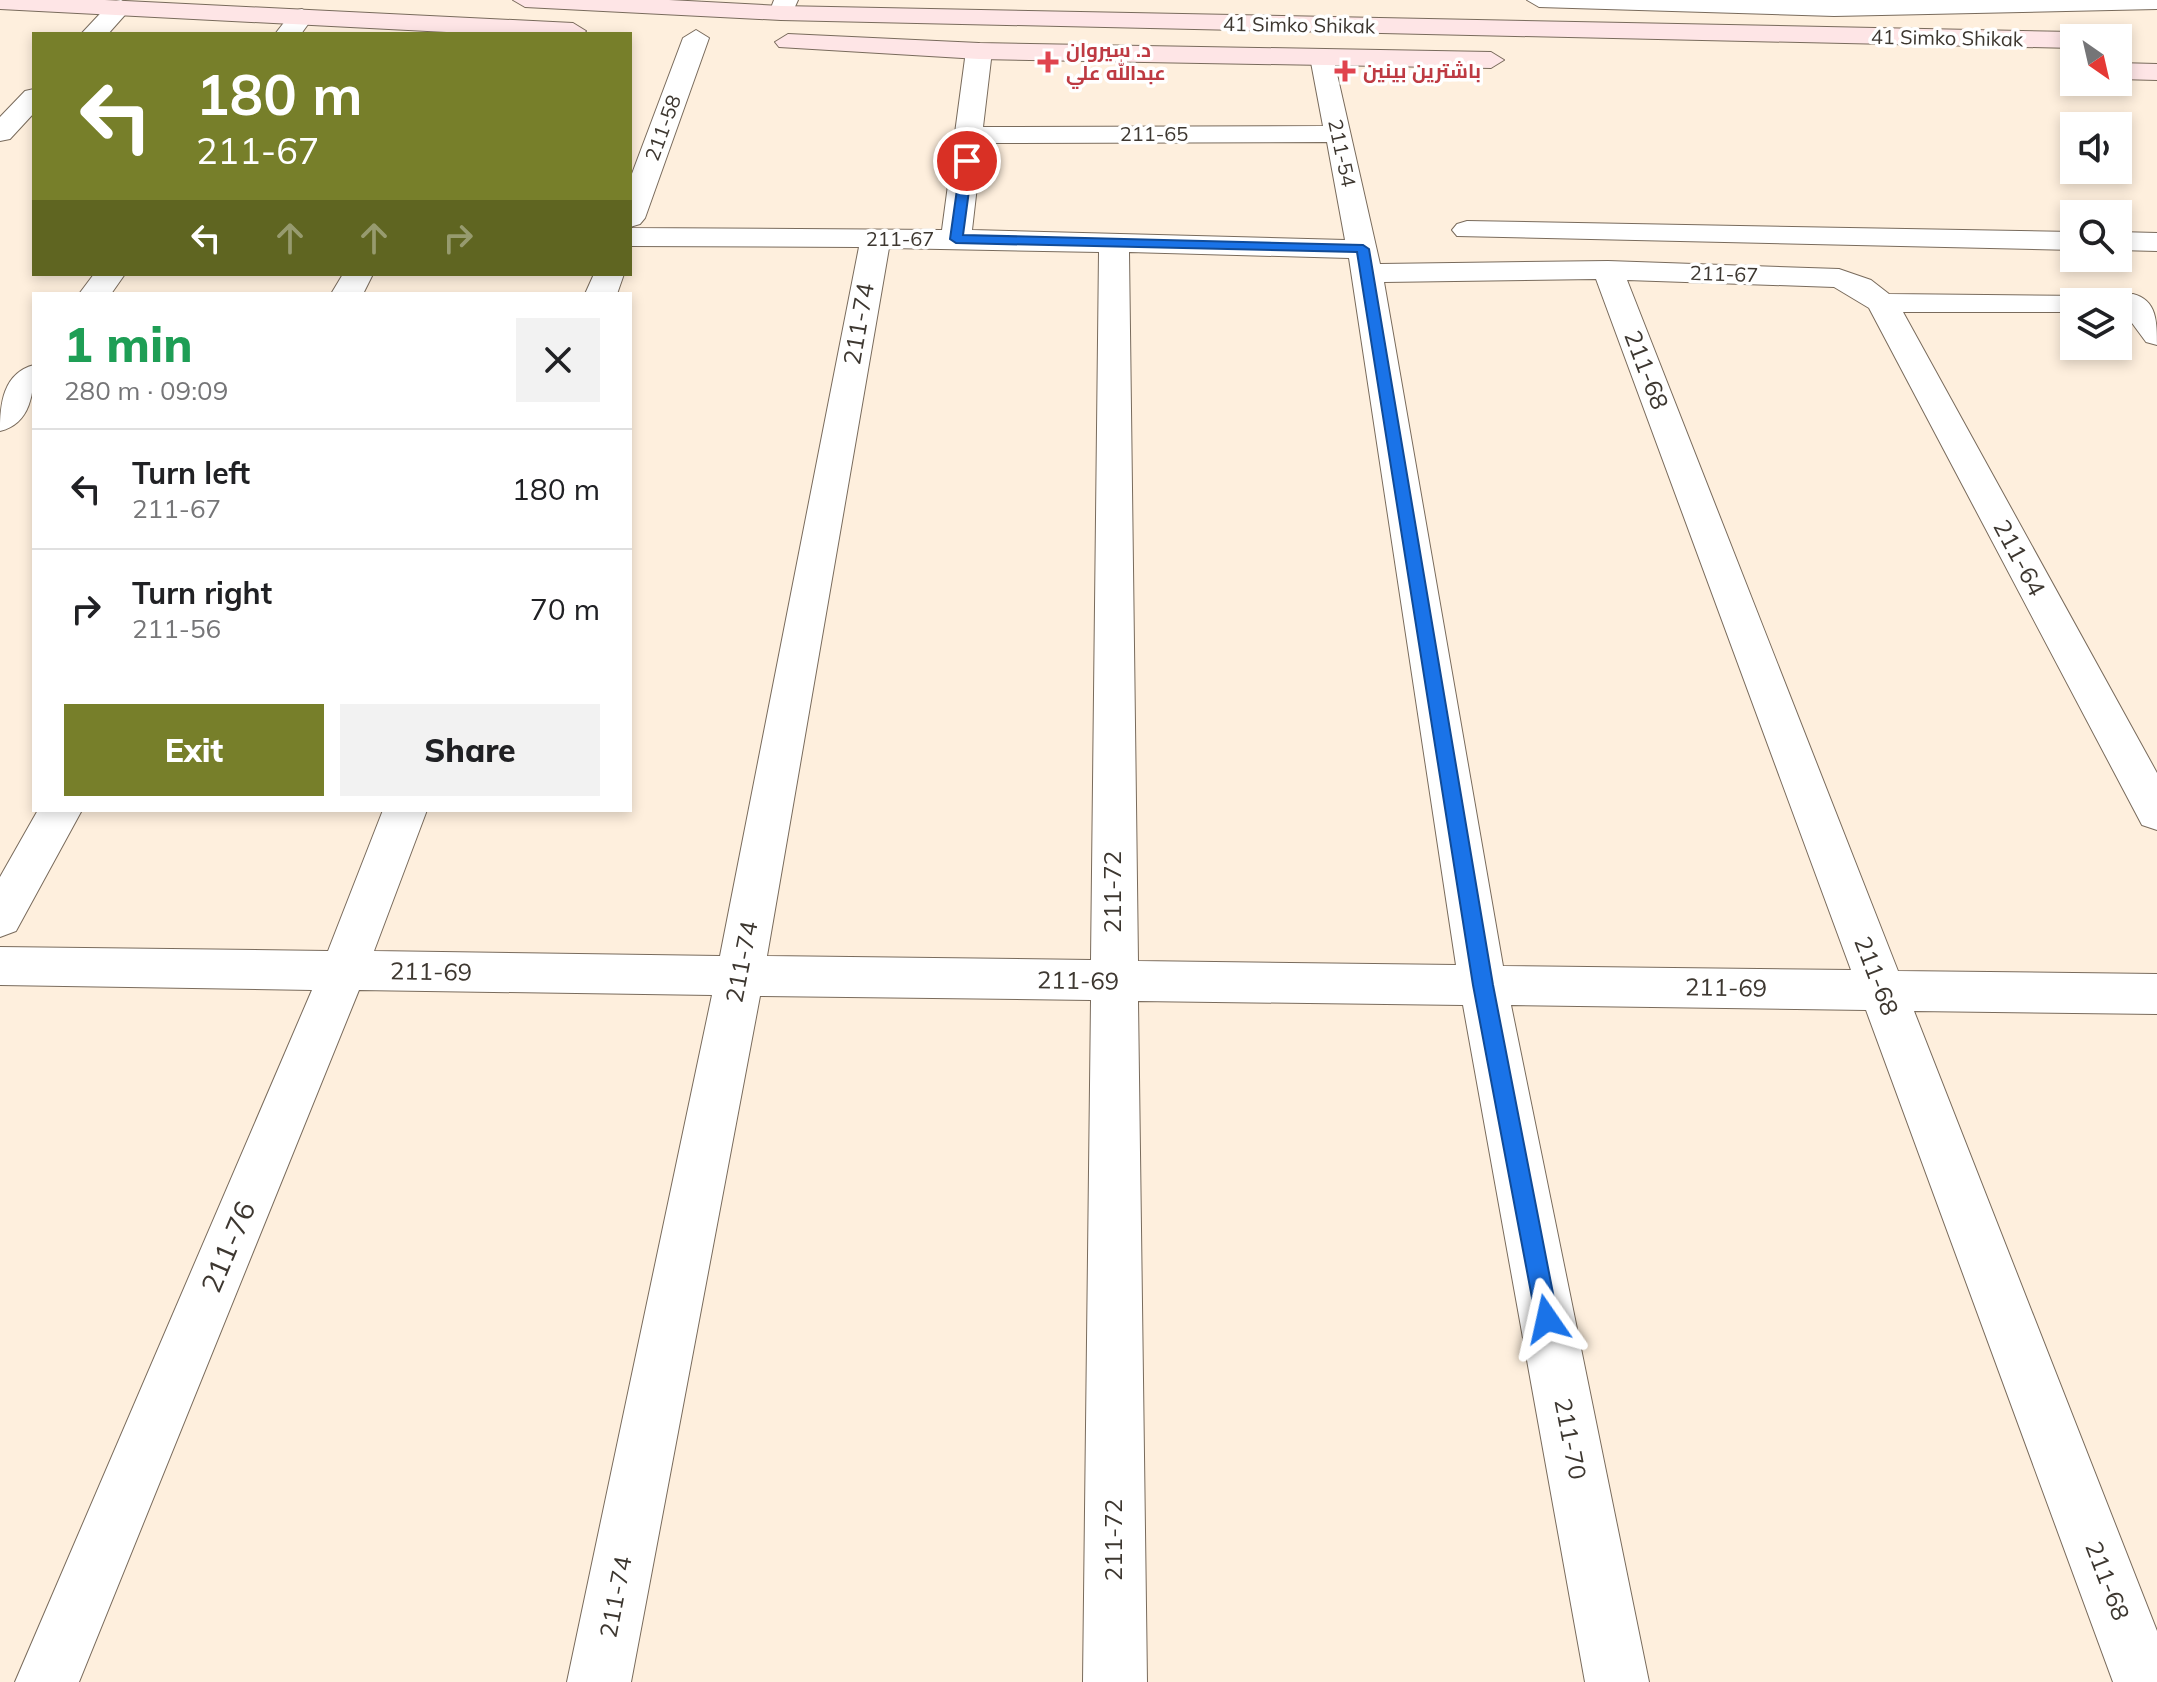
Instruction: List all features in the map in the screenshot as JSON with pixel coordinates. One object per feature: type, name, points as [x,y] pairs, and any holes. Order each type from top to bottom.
[{"type":"main road","name":"41 Simko Shikak","points":[[525,0],[784,6],[1175,22],[2060,40]]},
{"type":"main road","points":[[0,2],[120,7],[295,25],[564,32]]},
{"type":"main road","points":[[1170,54],[1175,22]]},
{"type":"main road","points":[[682,38],[727,40]]},
{"type":"main road","name":"41 Simko Shikak","points":[[759,41],[979,51],[1515,60]]},
{"type":"main road","points":[[2132,71],[2157,72]]},
{"type":"street","points":[[1539,0],[1832,4],[2157,2]]},
{"type":"street","points":[[96,32],[120,7]]},
{"type":"street","name":"211-58","points":[[632,211],[682,38]]},
{"type":"street","points":[[956,239],[979,51]]},
{"type":"street","name":"211-54","points":[[1323,57],[1365,261]]},
{"type":"street","points":[[0,133],[32,99]]},
{"type":"street","name":"211-65","points":[[970,135],[1337,134]]},
{"type":"street","points":[[1467,230],[2060,241]]},
{"type":"street","name":"211-67","points":[[632,237],[956,239],[1114,245],[1365,261],[1839,278],[1860,287],[1882,303]]},
{"type":"street","name":"211-74","points":[[599,1682],[740,976],[875,240]]},
{"type":"street","points":[[2132,241],[2157,242]]},
{"type":"street","name":"211-72","points":[[1114,245],[1115,1682]]},
{"type":"street","name":"211-70","points":[[1365,261],[1483,985],[1617,1682]]},
{"type":"street","name":"211-68","points":[[1608,270],[2145,1682]]},
{"type":"street","points":[[1882,303],[2060,303]]},
{"type":"street","name":"211-64","points":[[1882,303],[2157,813]]},
{"type":"street","points":[[2136,303],[2157,335]]},
{"type":"street","points":[[0,421],[32,378]]},
{"type":"street","points":[[0,918],[59,812]]},
{"type":"street","name":"211-76","points":[[47,1682],[343,971],[404,812]]},
{"type":"street","name":"211-69","points":[[0,966],[2157,994]]},
{"type":"place","name":"د. سيروان عبدالله علي","points":[[1048,62]]},
{"type":"place","name":"باشترين بينين","points":[[1345,71]]},
{"type":"route","points":[[967,161],[956,239],[1363,249],[1483,985],[1547,1319]]}]
